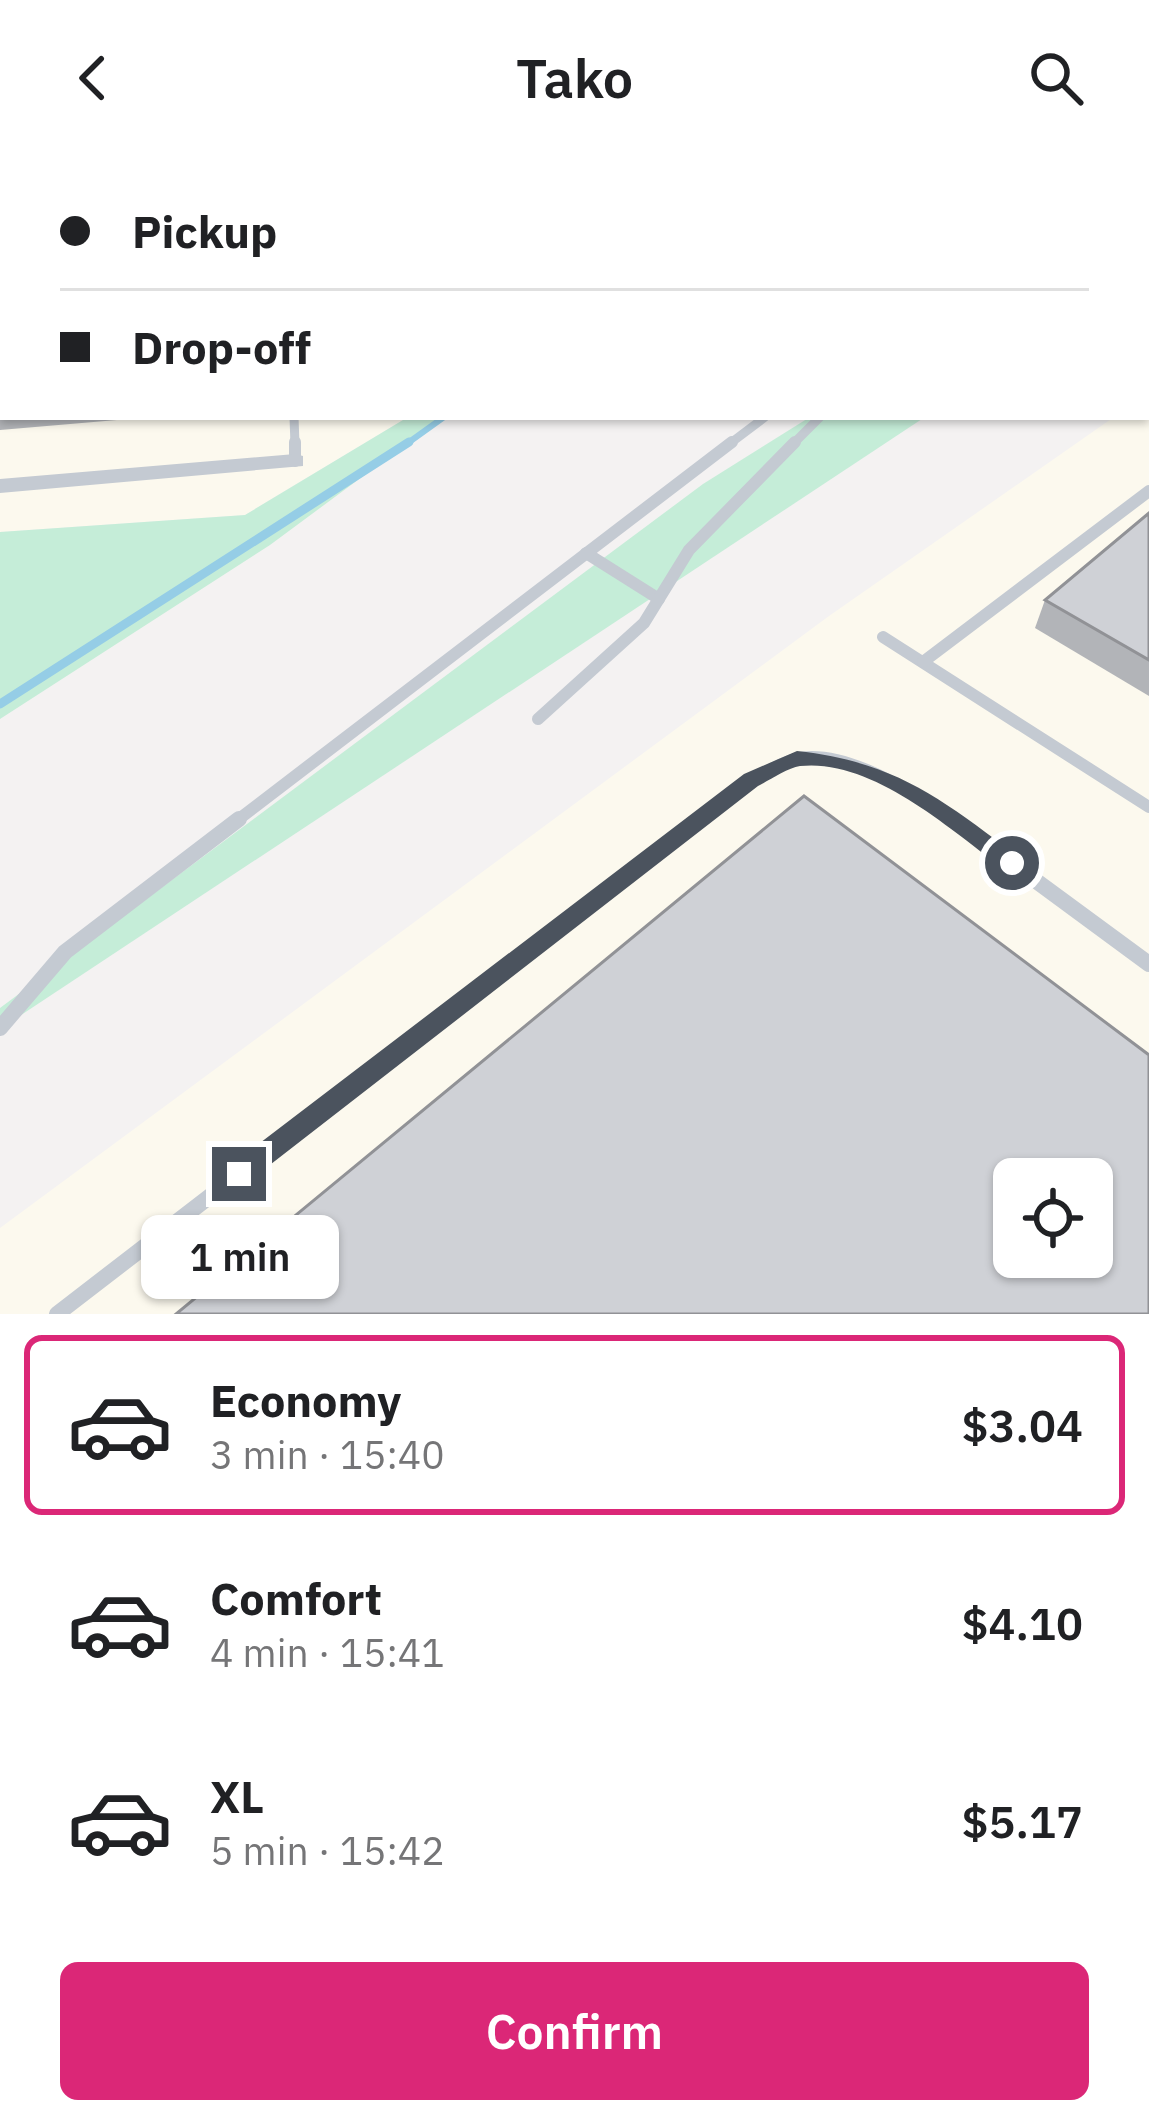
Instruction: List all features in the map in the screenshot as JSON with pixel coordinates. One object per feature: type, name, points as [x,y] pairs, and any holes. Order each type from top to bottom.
[{"type":"street","points":[[0,486],[295,461]]},
{"type":"lane","points":[[294,420],[295,461]]},
{"type":"lane","points":[[0,1028],[64,952],[761,420]]},
{"type":"lane","points":[[538,719],[644,623],[689,550],[817,420]]},
{"type":"lane","points":[[922,662],[1149,491]]},
{"type":"lane","points":[[586,553],[658,599]]},
{"type":"lane","points":[[884,637],[1149,807]]},
{"type":"lane","points":[[57,1314],[751,780],[797,758],[839,763],[909,788],[1149,964]]},
{"type":"shaded area","points":[[0,420],[403,420],[245,515],[0,532]]},
{"type":"shaded area","points":[[1110,420],[1149,420],[1149,1314],[0,1314],[0,1228],[829,616]]},
{"type":"green space","points":[[403,420],[439,420],[270,545],[0,719],[0,532],[245,515]]},
{"type":"green space","points":[[805,420],[920,420],[0,1029],[0,1008],[703,484]]},
{"type":"building","points":[[1149,513],[1149,660],[1045,600]]},
{"type":"building","points":[[804,796],[1149,1055],[1149,1314],[176,1314]]},
{"type":"waterway","points":[[405,445],[440,420]]},
{"type":"waterway","points":[[0,704],[409,442]]},
{"type":"route","points":[[239,1174],[751,780],[797,758],[839,763],[909,788],[1012,863]]}]
